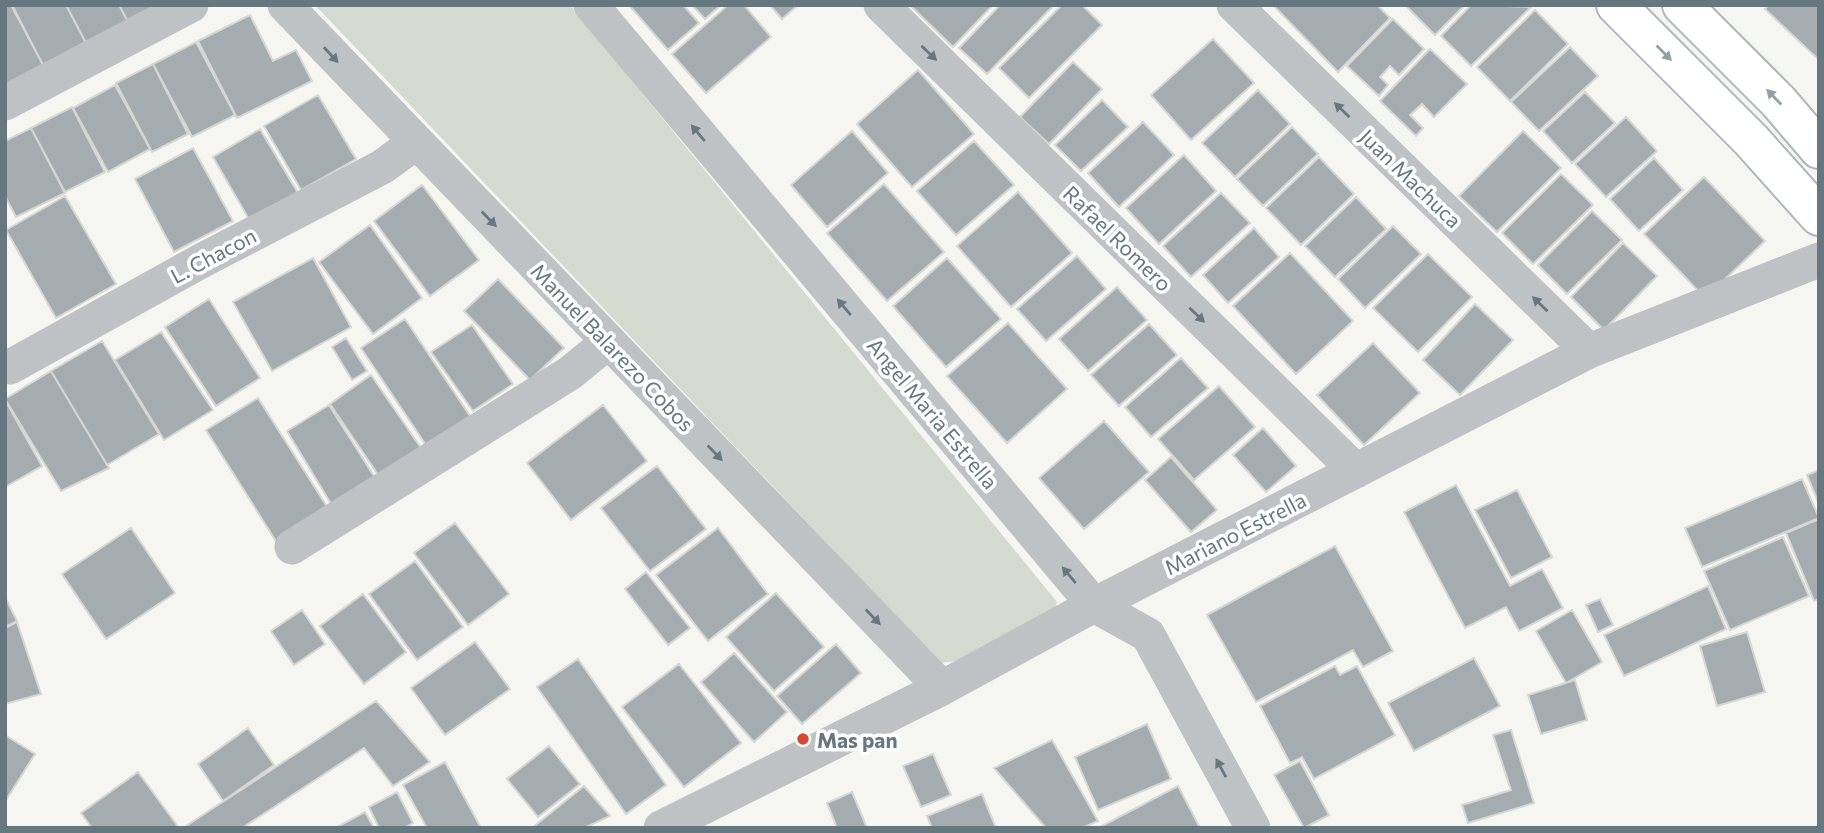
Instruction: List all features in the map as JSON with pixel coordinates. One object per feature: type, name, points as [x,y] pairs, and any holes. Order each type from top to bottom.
[{"type":"street","points":[[5,103],[191,5]]},
{"type":"street","name":"Manuel Balarezo Cobos","points":[[285,5],[415,144],[942,688]]},
{"type":"street","name":"Angel Maria Estrella","points":[[590,5],[1094,605],[1148,635],[1253,828]]},
{"type":"street","name":"Rafael Romero","points":[[881,5],[1356,471]]},
{"type":"street","name":"Juan Machuca","points":[[1234,5],[1589,351]]},
{"type":"street","points":[[1616,5],[1751,140],[1819,216]]},
{"type":"street","points":[[1682,5],[1778,101],[1819,149]]},
{"type":"street","name":"L. Chacon","points":[[10,367],[201,261],[382,166],[415,144]]},
{"type":"street","name":"Mariano Estrella","points":[[661,828],[942,688],[1094,605],[1589,351],[1819,260]]},
{"type":"street","points":[[292,547],[569,373],[608,342]]},
{"type":"shaded area","points":[[315,5],[570,5],[1057,602],[1054,609],[965,660],[941,663]]},
{"type":"building","points":[[5,5],[11,5],[43,65],[5,85]]},
{"type":"building","points":[[12,5],[66,5],[86,43],[43,65]]},
{"type":"building","points":[[66,5],[119,5],[128,22],[86,43]]},
{"type":"building","points":[[119,5],[158,5],[128,22]]},
{"type":"building","points":[[629,5],[683,5],[699,23],[668,50]]},
{"type":"building","points":[[692,5],[721,5],[705,19]]},
{"type":"building","points":[[728,5],[744,5],[771,37],[706,93],[672,54]]},
{"type":"building","points":[[770,5],[798,5],[782,19]]},
{"type":"building","points":[[993,5],[953,47],[912,7]]},
{"type":"building","points":[[1000,5],[1054,5],[987,74],[959,48]]},
{"type":"building","points":[[1062,5],[1082,5],[1102,25],[1029,98],[999,68]]},
{"type":"building","points":[[1273,5],[1377,5],[1390,18],[1338,72]]},
{"type":"building","points":[[1405,5],[1465,5],[1435,35]]},
{"type":"building","points":[[1471,5],[1531,7],[1471,66],[1441,36]]},
{"type":"building","points":[[1769,5],[1819,5],[1819,60],[1765,9]]},
{"type":"building","points":[[1535,10],[1568,44],[1510,101],[1477,67]]},
{"type":"building","points":[[250,15],[273,61],[296,50],[312,81],[237,118],[198,41]]},
{"type":"building","points":[[1393,19],[1424,49],[1399,75],[1390,66],[1380,77],[1388,85],[1379,96],[1347,66]]},
{"type":"building","points":[[1213,39],[1254,83],[1191,140],[1151,95]]},
{"type":"building","points":[[196,42],[235,115],[192,137],[153,64]]},
{"type":"building","points":[[1570,47],[1598,76],[1539,131],[1511,102]]},
{"type":"building","points":[[1430,49],[1467,84],[1434,117],[1422,104],[1410,115],[1423,128],[1416,136],[1380,101]]},
{"type":"building","points":[[1073,62],[1102,89],[1049,144],[1020,117]]},
{"type":"building","points":[[153,64],[188,134],[152,152],[116,83]]},
{"type":"building","points":[[918,70],[974,134],[912,187],[857,124]]},
{"type":"building","points":[[115,85],[150,149],[108,172],[73,108]]},
{"type":"building","points":[[1258,90],[1290,124],[1235,177],[1202,143]]},
{"type":"building","points":[[1585,92],[1615,123],[1572,163],[1543,131]]},
{"type":"building","points":[[318,95],[356,159],[301,190],[264,126]]},
{"type":"building","points":[[1102,100],[1128,127],[1081,171],[1055,145]]},
{"type":"building","points":[[72,107],[105,172],[65,192],[31,128]]},
{"type":"building","points":[[1626,117],[1657,151],[1606,197],[1575,164]]},
{"type":"building","points":[[1143,122],[1174,155],[1119,207],[1088,173]]},
{"type":"building","points":[[1292,127],[1318,154],[1263,206],[1237,179]]},
{"type":"building","points":[[31,128],[65,193],[16,217],[5,196],[5,141]]},
{"type":"building","points":[[260,129],[298,193],[250,221],[213,157]]},
{"type":"building","points":[[852,131],[888,173],[827,227],[791,185]]},
{"type":"building","points":[[1523,131],[1561,168],[1497,232],[1459,196]]},
{"type":"building","points":[[974,141],[1014,185],[956,235],[917,191]]},
{"type":"building","points":[[193,148],[233,221],[174,252],[135,179]]},
{"type":"building","points":[[1184,155],[1216,191],[1159,244],[1126,208]]},
{"type":"building","points":[[1319,157],[1354,194],[1301,245],[1266,208]]},
{"type":"building","points":[[1654,158],[1683,190],[1639,231],[1610,199]]},
{"type":"building","points":[[1561,174],[1593,205],[1533,264],[1502,233]]},
{"type":"building","points":[[1704,177],[1765,241],[1705,298],[1644,234]]},
{"type":"building","points":[[884,184],[944,252],[887,301],[827,233]]},
{"type":"building","points":[[422,185],[479,260],[430,296],[374,221]]},
{"type":"building","points":[[1018,192],[1072,253],[1011,307],[957,246]]},
{"type":"building","points":[[1221,193],[1250,223],[1191,277],[1163,246]]},
{"type":"building","points":[[65,196],[116,284],[56,318],[6,230]]},
{"type":"building","points":[[1356,197],[1386,229],[1335,277],[1305,246]]},
{"type":"building","points":[[1592,211],[1622,240],[1567,294],[1538,265]]},
{"type":"building","points":[[370,225],[422,298],[373,334],[319,262]]},
{"type":"building","points":[[1393,226],[1421,254],[1365,308],[1338,279]]},
{"type":"building","points":[[1254,228],[1279,257],[1228,303],[1203,275]]},
{"type":"building","points":[[1623,243],[1657,276],[1604,330],[1571,297]]},
{"type":"building","points":[[1290,253],[1353,321],[1296,374],[1233,306]]},
{"type":"building","points":[[1428,254],[1472,297],[1418,352],[1373,308]]},
{"type":"building","points":[[1077,256],[1106,289],[1046,341],[1017,309]]},
{"type":"building","points":[[313,258],[351,327],[272,371],[233,302]]},
{"type":"building","points":[[947,258],[1001,319],[946,367],[893,306]]},
{"type":"building","points":[[498,279],[564,348],[530,380],[464,311]]},
{"type":"building","points":[[1117,287],[1147,320],[1088,371],[1059,339]]},
{"type":"building","points":[[209,299],[260,378],[216,406],[165,327]]},
{"type":"building","points":[[1475,304],[1513,340],[1460,395],[1423,360]]},
{"type":"building","points":[[405,319],[474,422],[430,451],[361,348]]},
{"type":"building","points":[[1008,323],[1067,389],[1007,443],[947,376]]},
{"type":"building","points":[[1149,324],[1177,355],[1119,406],[1091,375]]},
{"type":"building","points":[[472,325],[513,384],[473,411],[431,352]]},
{"type":"building","points":[[161,332],[213,410],[164,440],[115,360]]},
{"type":"building","points":[[346,338],[367,371],[352,380],[332,347]]},
{"type":"building","points":[[102,341],[159,434],[107,465],[51,371]]},
{"type":"building","points":[[1373,343],[1420,393],[1364,445],[1317,395]]},
{"type":"building","points":[[1181,358],[1208,388],[1151,437],[1125,407]]},
{"type":"building","points":[[51,371],[109,468],[61,491],[5,399]]},
{"type":"building","points":[[371,375],[423,451],[381,479],[330,404]]},
{"type":"building","points":[[1219,386],[1255,427],[1194,480],[1158,439]]},
{"type":"building","points":[[258,398],[331,513],[279,546],[206,430]]},
{"type":"building","points":[[5,400],[42,466],[5,487]]},
{"type":"building","points":[[329,405],[377,481],[333,507],[287,431]]},
{"type":"building","points":[[603,405],[647,461],[571,520],[527,463]]},
{"type":"building","points":[[1104,421],[1149,472],[1084,529],[1039,478]]},
{"type":"building","points":[[1263,428],[1296,466],[1266,492],[1233,455]]},
{"type":"building","points":[[1171,457],[1217,510],[1191,532],[1145,480]]},
{"type":"building","points":[[657,466],[706,529],[650,571],[601,508]]},
{"type":"building","points":[[1819,470],[1819,504],[1807,475]]},
{"type":"building","points":[[1802,479],[1819,518],[1702,567],[1685,528]]},
{"type":"building","points":[[1456,485],[1510,586],[1542,569],[1563,608],[1519,631],[1506,607],[1465,628],[1404,512]]},
{"type":"building","points":[[1517,490],[1552,557],[1511,578],[1475,510]]},
{"type":"building","points":[[1819,519],[1819,599],[1814,601],[1786,533]]},
{"type":"building","points":[[455,523],[509,594],[468,625],[414,553]]},
{"type":"building","points":[[131,528],[175,593],[106,639],[62,574]]},
{"type":"building","points":[[718,528],[768,594],[708,641],[656,575]]},
{"type":"building","points":[[1783,537],[1809,596],[1730,630],[1704,571]]},
{"type":"building","points":[[1335,546],[1393,651],[1363,667],[1353,650],[1256,702],[1207,615]]},
{"type":"building","points":[[415,561],[463,627],[417,660],[369,594]]},
{"type":"building","points":[[646,572],[690,628],[668,645],[625,589]]},
{"type":"building","points":[[1708,586],[1726,629],[1624,676],[1604,635]]},
{"type":"building","points":[[776,593],[824,647],[774,691],[726,637]]},
{"type":"building","points":[[363,594],[406,652],[364,684],[320,626]]},
{"type":"building","points":[[5,597],[17,621],[5,627]]},
{"type":"building","points":[[1600,599],[1613,625],[1598,632],[1586,605]]},
{"type":"building","points":[[302,610],[325,644],[294,665],[271,631]]},
{"type":"building","points":[[1572,610],[1602,662],[1566,683],[1536,631]]},
{"type":"building","points":[[17,622],[41,694],[5,704],[5,628]]},
{"type":"building","points":[[1747,632],[1765,692],[1717,706],[1700,646]]},
{"type":"building","points":[[475,642],[510,689],[445,735],[411,688]]},
{"type":"building","points":[[836,644],[861,673],[802,724],[777,696]]},
{"type":"building","points":[[734,653],[787,712],[754,742],[701,682]]},
{"type":"building","points":[[1474,658],[1500,706],[1414,751],[1388,703]]},
{"type":"building","points":[[578,659],[666,785],[626,814],[537,687]]},
{"type":"building","points":[[679,664],[741,743],[684,787],[622,707]]},
{"type":"building","points":[[1335,666],[1340,675],[1357,666],[1395,735],[1314,779],[1302,757],[1290,763],[1260,706]]},
{"type":"building","points":[[1575,680],[1587,720],[1541,734],[1528,695]]},
{"type":"building","points":[[376,701],[430,762],[393,786],[364,748],[242,828],[183,828]]},
{"type":"building","points":[[1147,724],[1171,779],[1098,810],[1075,757]]},
{"type":"building","points":[[248,728],[274,765],[223,801],[198,764]]},
{"type":"building","points":[[1511,730],[1534,803],[1468,823],[1462,805],[1511,790],[1493,735]]},
{"type":"building","points":[[5,735],[35,754],[6,800],[5,800]]},
{"type":"building","points":[[1052,740],[1098,821],[1082,828],[1046,828],[994,768]]},
{"type":"building","points":[[549,746],[580,784],[538,817],[507,779]]},
{"type":"building","points":[[933,754],[951,795],[921,807],[903,766]]},
{"type":"building","points":[[1300,761],[1329,815],[1304,828],[1274,775]]},
{"type":"building","points":[[445,762],[481,828],[427,828],[403,785]]},
{"type":"building","points":[[138,772],[179,828],[92,828],[81,813]]},
{"type":"building","points":[[584,786],[610,816],[584,828],[532,828]]},
{"type":"building","points":[[1178,786],[1200,828],[1100,827]]},
{"type":"building","points":[[397,792],[413,823],[404,828],[379,828],[369,807]]},
{"type":"building","points":[[852,792],[867,828],[837,828],[827,803]]},
{"type":"building","points":[[982,794],[996,828],[932,828],[927,816]]},
{"type":"building","points":[[365,812],[374,828],[335,828]]},
{"type":"place","name":"Mas pan","points":[[803,739]]}]
